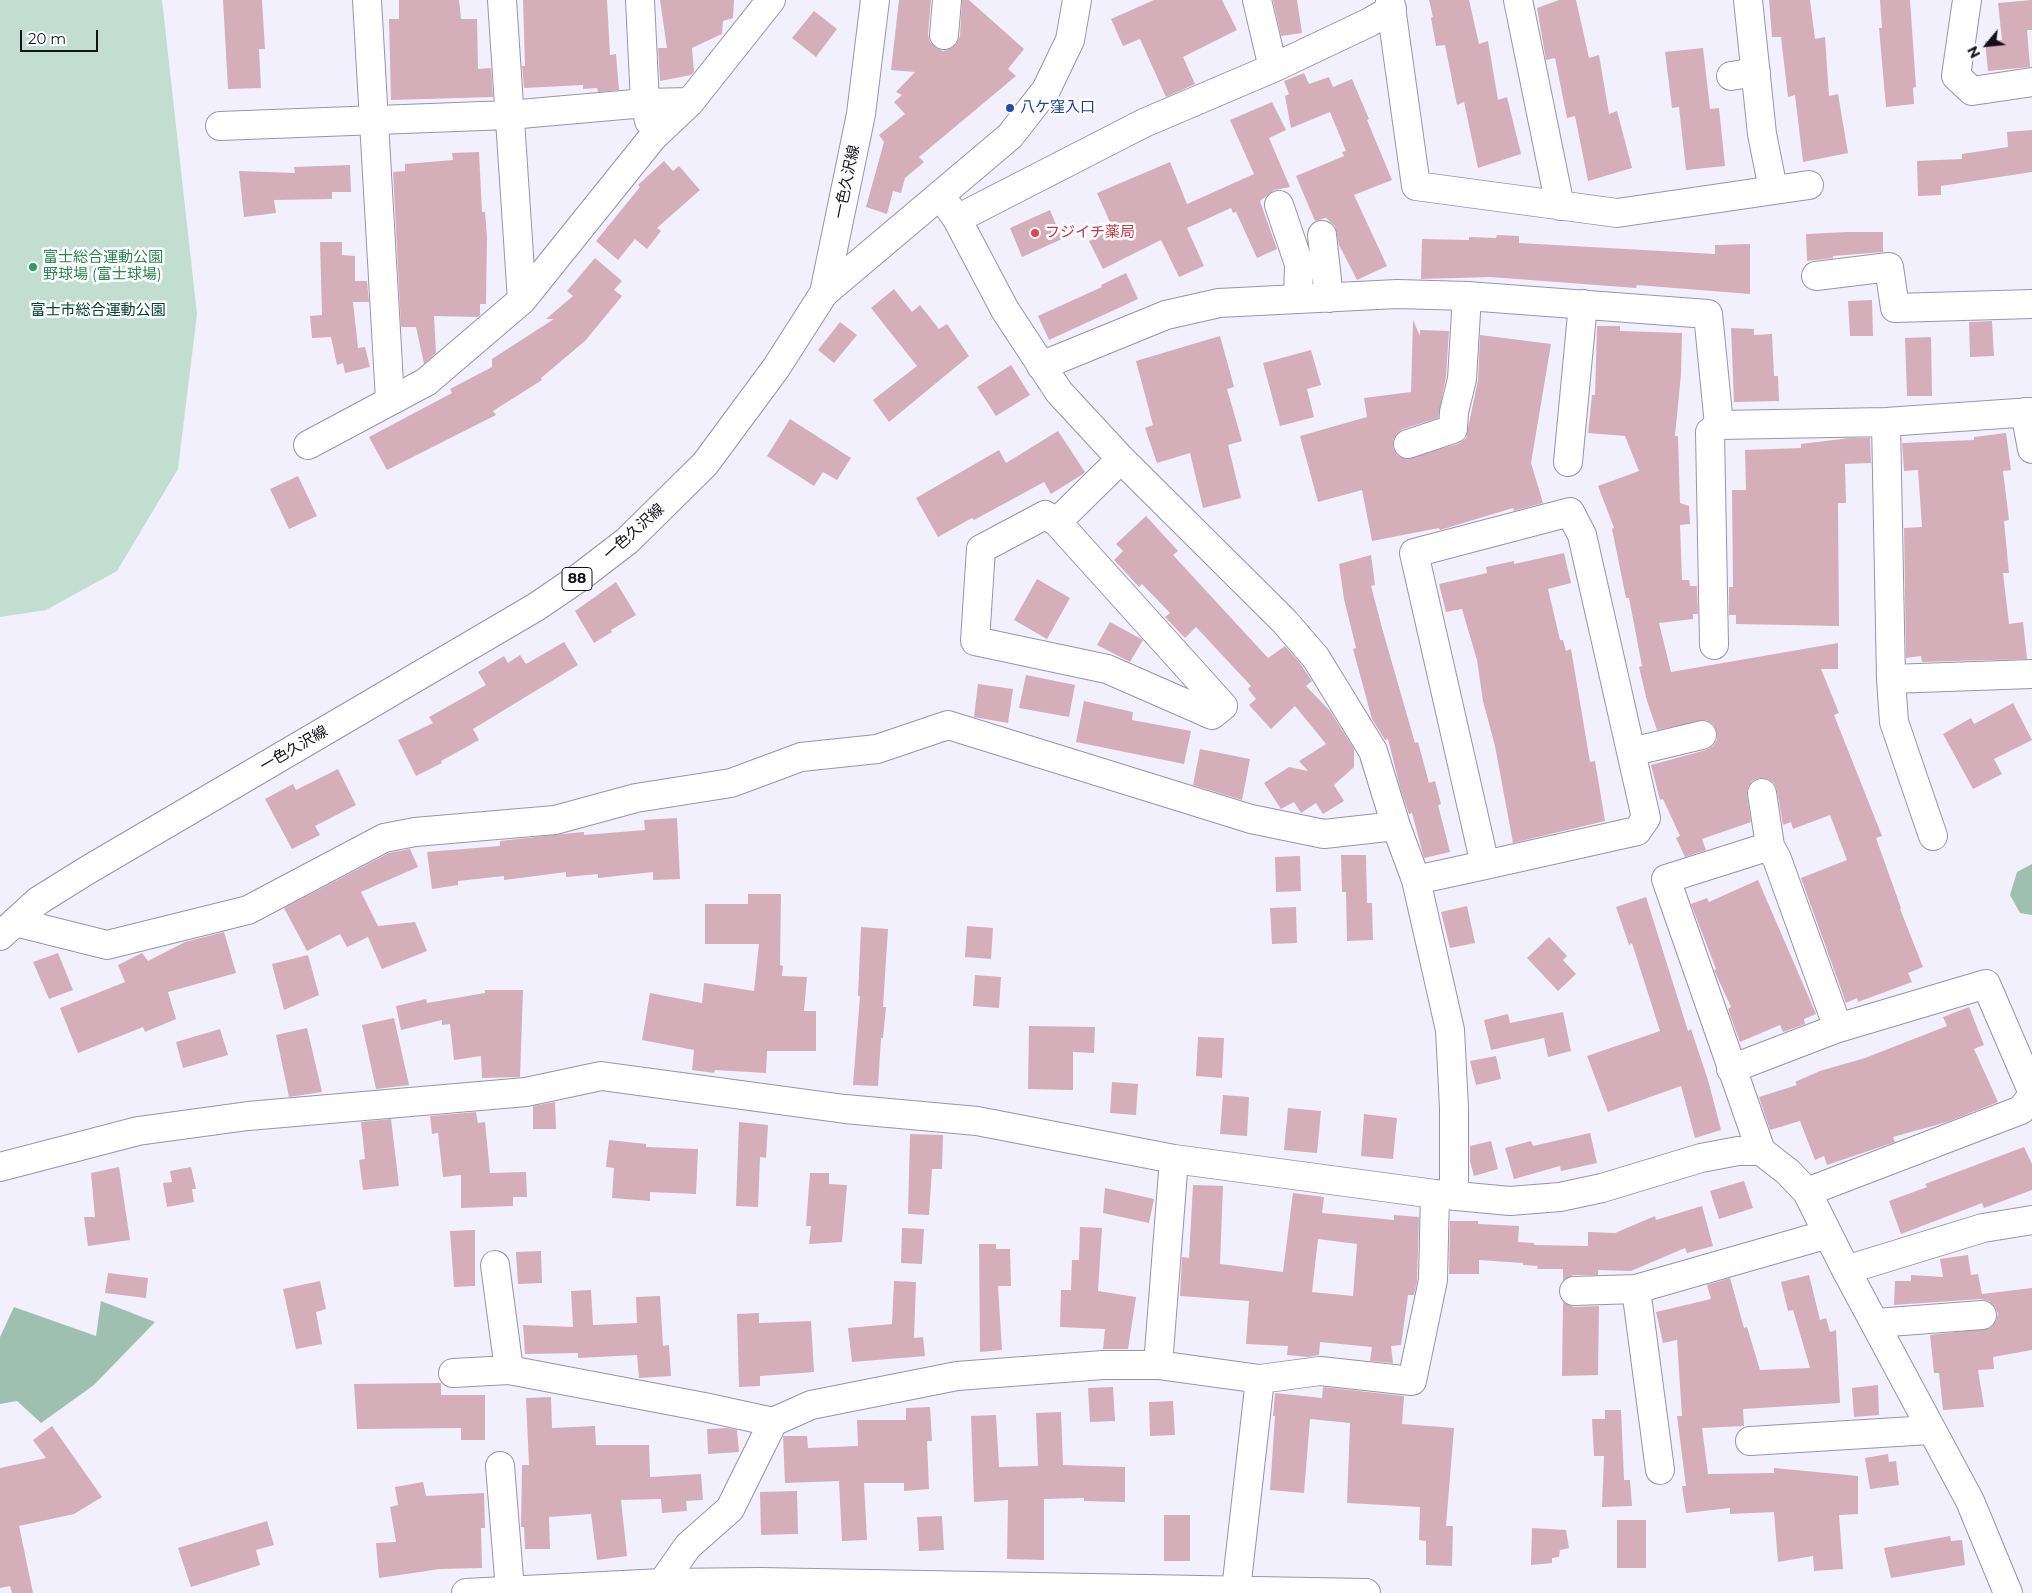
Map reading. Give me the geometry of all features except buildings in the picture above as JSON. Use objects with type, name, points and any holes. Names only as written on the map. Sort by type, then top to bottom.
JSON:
[{"type":"street","points":[[367,0],[390,400]]},
{"type":"street","points":[[502,0],[522,300]]},
{"type":"street","points":[[640,0],[645,103],[654,137]]},
{"type":"street","name":"一色久沢線","points":[[8,929],[38,901],[86,871],[536,606],[627,541],[705,464],[776,368],[824,293],[861,114],[875,0]]},
{"type":"street","points":[[944,35],[947,0]]},
{"type":"street","points":[[824,293],[942,196],[1010,136],[1046,90],[1070,40],[1077,0]]},
{"type":"street","points":[[1257,0],[1273,68]]},
{"type":"street","points":[[1748,0],[1744,74],[1754,135],[1773,189]]},
{"type":"street","points":[[1967,0],[1956,76],[1972,91],[2032,82]]},
{"type":"street","points":[[1511,2],[1520,62],[1533,125],[1560,206]]},
{"type":"street","points":[[308,445],[426,382],[522,300],[654,137],[690,102],[765,4]]},
{"type":"street","points":[[957,219],[1144,123],[1273,68],[1370,22],[1391,5]]},
{"type":"street","points":[[1391,5],[1416,186],[1617,212],[1809,185]]},
{"type":"street","points":[[220,126],[509,115],[645,103],[690,102]]},
{"type":"street","points":[[453,1372],[509,1370],[704,1407],[772,1422],[810,1404],[957,1376],[1103,1365],[1158,1365],[1260,1379],[1320,1371],[1412,1381],[1433,1280],[1454,1108],[1450,1030],[1416,880],[1396,826],[1373,751],[1316,658],[1285,622],[1121,459],[1060,392],[1005,310],[957,219],[942,196]]},
{"type":"street","points":[[1279,205],[1299,264],[1298,299]]},
{"type":"street","points":[[1322,235],[1329,298]]},
{"type":"street","points":[[1816,276],[1889,267],[1894,308],[2032,304]]},
{"type":"street","points":[[1041,366],[1166,314],[1219,303],[1397,294],[1467,296],[1708,314],[1719,425]]},
{"type":"street","points":[[1408,444],[1453,430],[1454,412],[1462,379],[1467,296]]},
{"type":"street","points":[[1568,462],[1583,304]]},
{"type":"street","points":[[1714,646],[1710,432],[1719,425],[1886,422],[2029,412],[2032,449]]},
{"type":"street","points":[[1886,422],[1891,679],[1894,722],[1933,836]]},
{"type":"street","points":[[1058,522],[1121,459]]},
{"type":"street","points":[[1416,880],[1486,865],[1638,831],[1646,818],[1582,535],[1570,512],[1414,553],[1486,865]]},
{"type":"street","points":[[1045,515],[1058,522],[1224,706],[1212,715],[1107,669],[975,641],[981,549],[1045,515]]},
{"type":"street","points":[[1891,679],[2032,674]]},
{"type":"street","points":[[8,929],[107,945],[248,910],[384,838],[415,832],[555,820],[636,798],[731,783],[801,757],[877,749],[948,725],[1251,819],[1324,834],[1396,826]]},
{"type":"street","points":[[1631,752],[1702,735]]},
{"type":"street","points":[[1762,793],[1770,846],[1777,859],[1838,1028]]},
{"type":"street","points":[[1770,846],[1666,879],[1761,1151],[1788,1172],[1807,1192],[1930,1430],[1970,1501],[2008,1593]]},
{"type":"street","points":[[1731,1069],[1838,1028],[1986,984],[2032,1092]]},
{"type":"street","points":[[0,1167],[138,1131],[248,1116],[526,1092],[601,1076],[845,1109],[977,1121],[1174,1159],[1444,1195],[1510,1201],[1560,1197],[1602,1188],[1701,1158],[1738,1151],[1761,1151]]},
{"type":"street","points":[[1807,1192],[2021,1110],[2032,1096]]},
{"type":"street","points":[[1158,1365],[1174,1159]]},
{"type":"street","points":[[1846,1270],[1983,1228],[2032,1220]]},
{"type":"street","points":[[1574,1291],[1636,1289],[1828,1234]]},
{"type":"street","points":[[495,1265],[509,1370]]},
{"type":"street","points":[[1636,1289],[1660,1470]]},
{"type":"street","points":[[1876,1323],[1982,1316]]},
{"type":"street","points":[[1236,1590],[1260,1379]]},
{"type":"street","points":[[668,1587],[688,1546],[730,1509],[772,1422]]},
{"type":"street","points":[[1750,1442],[1930,1430]]},
{"type":"street","points":[[500,1466],[510,1590]]},
{"type":"street","points":[[466,1593],[510,1590],[668,1587],[760,1582],[1366,1593]]},
{"type":"green space","name":"富士市総合運動公園","points":[[0,0],[162,0],[197,314],[178,469],[117,571],[46,610],[0,617]]},
{"type":"green space","points":[[2032,864],[2032,915],[2020,913],[2010,895],[2017,872]]},
{"type":"green space","points":[[101,1301],[155,1322],[94,1385],[41,1423],[17,1401],[0,1404],[0,1337],[14,1307],[96,1336]]},
{"type":"place","name":"八ケ窪入口","points":[[1010,108]]},
{"type":"place","name":"フジイチ薬局","points":[[1035,233]]},
{"type":"place","name":"富士総合運動公園 野球場 (富士球場)","points":[[33,267]]}]
